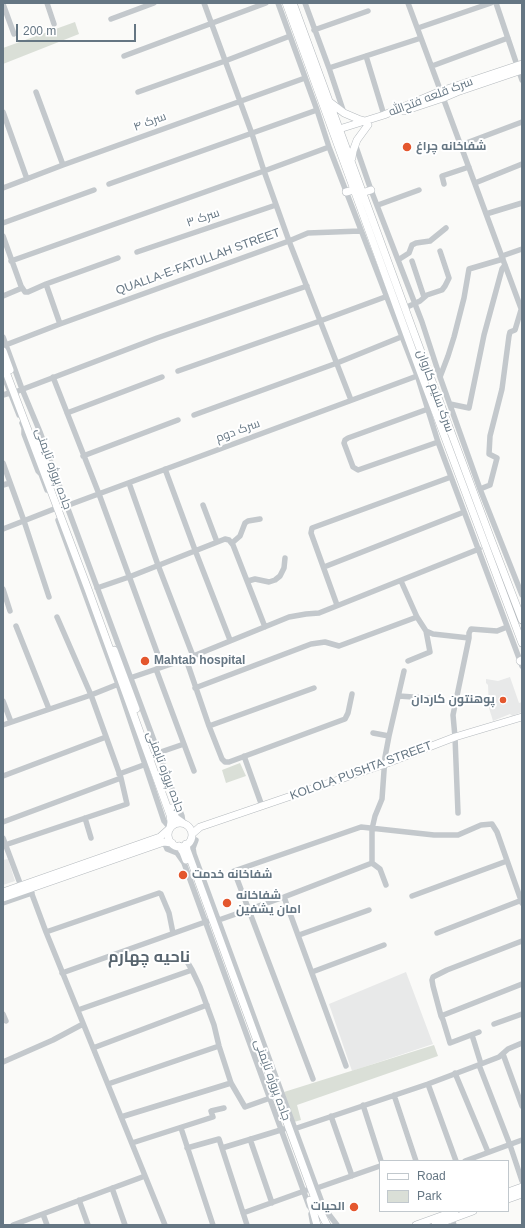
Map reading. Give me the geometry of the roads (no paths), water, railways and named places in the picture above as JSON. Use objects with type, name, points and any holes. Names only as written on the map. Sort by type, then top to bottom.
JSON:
[{"type":"main road","points":[[286,3],[333,134],[522,643]]},
{"type":"main road","name":"سرک سلیم کاروان","points":[[294,3],[405,308],[421,372],[492,542],[522,620]]},
{"type":"main road","name":"سرک قلعه فتح‌الله","points":[[367,123],[384,115],[442,94],[520,68]]},
{"type":"main road","name":"سرک قلعه فتح‌الله","points":[[333,134],[367,123],[442,94]]},
{"type":"main road","points":[[329,101],[344,113],[367,123],[355,144],[352,151],[351,160]]},
{"type":"main road","points":[[346,192],[354,190]]},
{"type":"main road","points":[[362,193],[371,190]]},
{"type":"main road","points":[[365,244],[373,242]]},
{"type":"main road","name":"جاده پروژه تایمنی","points":[[4,347],[16,391]]},
{"type":"main road","name":"جاده پروژه تایمنی","points":[[3,364],[16,391],[60,507],[151,759],[170,815],[171,822],[168,837],[184,841]]},
{"type":"main road","name":"KOLOLA PUSHTA STREET","points":[[200,827],[385,764],[455,737],[522,717]]},
{"type":"main road","name":"جاده پروژه تایمنی","points":[[151,759],[176,818],[191,831],[184,841],[183,852],[212,921],[283,1104],[287,1129]]},
{"type":"main road","points":[[3,892],[160,837],[175,824],[200,827]]},
{"type":"main road","points":[[3,898],[31,891],[164,842],[184,841],[200,827]]},
{"type":"main road","name":"جاده پروژه تایمنی","points":[[212,921],[271,1098],[287,1129],[318,1207],[327,1225]]},
{"type":"main road","name":"جاده پروژه تایمنی","points":[[311,1187],[313,1209],[317,1225]]},
{"type":"main road","points":[[509,1192],[522,1187]]},
{"type":"main road","points":[[509,1199],[522,1194]]},
{"type":"main road","points":[[416,1225],[452,1212]]},
{"type":"main road","points":[[440,1224],[453,1222],[471,1212]]},
{"type":"street","points":[[47,3],[54,24]]},
{"type":"street","points":[[111,19],[154,3]]},
{"type":"street","name":"QUALLA-E-FATULLAH STREET","points":[[4,347],[60,324],[289,241],[204,3]]},
{"type":"street","points":[[124,56],[266,3]]},
{"type":"street","points":[[278,3],[329,147],[385,297],[401,337],[421,372],[428,410],[438,442],[521,662]]},
{"type":"street","points":[[305,3],[344,113]]},
{"type":"street","points":[[408,3],[522,310],[515,330],[510,332],[502,389],[490,436],[489,454],[497,458],[490,485],[480,489]]},
{"type":"street","points":[[418,28],[491,3]]},
{"type":"street","points":[[496,3],[520,68],[522,80]]},
{"type":"street","points":[[3,4],[14,34]]},
{"type":"street","points":[[314,30],[368,11]]},
{"type":"street","points":[[138,92],[290,36]]},
{"type":"street","points":[[329,68],[421,38]]},
{"type":"street","points":[[432,66],[508,38]]},
{"type":"street","points":[[366,56],[384,115]]},
{"type":"street","name":"سرک ۴","points":[[3,188],[305,78]]},
{"type":"street","points":[[36,92],[63,165]]},
{"type":"street","points":[[110,184],[317,110]]},
{"type":"street","points":[[3,112],[27,179]]},
{"type":"street","points":[[461,145],[522,122]]},
{"type":"street","points":[[355,144],[371,190],[422,322],[480,489],[522,595]]},
{"type":"street","points":[[11,260],[329,147]]},
{"type":"street","points":[[475,183],[522,164]]},
{"type":"street","points":[[444,184],[442,176],[469,167]]},
{"type":"street","points":[[3,223],[94,190]]},
{"type":"street","points":[[378,205],[419,190]]},
{"type":"street","points":[[486,214],[522,203]]},
{"type":"street","name":"سرک ۳","points":[[137,252],[276,205]]},
{"type":"street","points":[[398,260],[408,253],[412,246],[416,243],[430,241],[446,228]]},
{"type":"street","points":[[351,400],[289,241],[308,233],[360,231]]},
{"type":"street","points":[[3,236],[22,288],[24,291],[28,292],[118,258]]},
{"type":"street","points":[[440,377],[454,337],[464,298],[469,268],[502,258],[522,249]]},
{"type":"street","points":[[405,308],[415,304],[424,297],[442,290],[448,281],[449,278],[440,252]]},
{"type":"street","points":[[412,262],[424,297]]},
{"type":"street","points":[[450,404],[469,408],[484,335],[502,269],[505,265]]},
{"type":"street","points":[[46,284],[60,324]]},
{"type":"street","points":[[3,395],[157,338],[307,286]]},
{"type":"street","points":[[3,296],[22,288]]},
{"type":"street","points":[[515,293],[522,291]]},
{"type":"street","points":[[178,371],[385,297]]},
{"type":"street","name":"جاده پروژه تایمنی","points":[[3,337],[4,347]]},
{"type":"street","points":[[194,415],[336,363],[401,337]]},
{"type":"street","name":"سرک دوم","points":[[3,529],[351,400],[421,372]]},
{"type":"street","name":"جاده پروژه تایمنی","points":[[3,374],[16,391],[40,432],[60,507],[97,588],[124,682],[151,759]]},
{"type":"street","points":[[53,377],[129,577],[194,771]]},
{"type":"street","points":[[67,413],[162,378]]},
{"type":"street","points":[[428,410],[348,438],[344,443],[353,468],[358,470],[438,442]]},
{"type":"street","points":[[83,456],[178,420]]},
{"type":"street","points":[[3,463],[49,597]]},
{"type":"street","points":[[165,469],[230,640]]},
{"type":"street","points":[[337,605],[311,533],[312,528],[451,477]]},
{"type":"street","points":[[3,485],[10,482]]},
{"type":"street","points":[[129,483],[158,565],[193,656]]},
{"type":"street","points":[[203,505],[217,542]]},
{"type":"street","points":[[324,567],[464,512]]},
{"type":"street","points":[[232,543],[240,536],[245,523],[260,519]]},
{"type":"street","points":[[97,588],[225,539],[232,543],[265,627]]},
{"type":"street","points":[[3,725],[91,695],[186,659],[289,617],[319,613],[479,549]]},
{"type":"street","points":[[248,581],[255,580],[269,582],[275,580],[280,576],[284,568],[285,558]]},
{"type":"street","points":[[401,581],[417,617],[426,631],[430,652],[408,661]]},
{"type":"street","points":[[3,589],[10,611]]},
{"type":"street","points":[[5,845],[127,804],[120,776],[91,695],[57,617]]},
{"type":"street","points":[[195,688],[311,644],[325,642],[339,646],[417,617]]},
{"type":"street","points":[[16,626],[49,709]]},
{"type":"street","points":[[458,813],[453,715],[469,633],[471,629],[497,631],[508,627]]},
{"type":"street","points":[[426,631],[433,634],[469,638]]},
{"type":"street","points":[[186,659],[209,726],[222,759],[225,762],[229,762],[345,719],[348,713],[352,694]]},
{"type":"street","points":[[372,863],[372,829],[375,816],[382,799],[389,736],[404,671]]},
{"type":"street","points":[[209,726],[314,688]]},
{"type":"street","points":[[399,696],[441,699]]},
{"type":"street","points":[[3,701],[11,722]]},
{"type":"street","points":[[373,734],[389,736]]},
{"type":"street","points":[[3,776],[106,737]]},
{"type":"street","points":[[3,822],[120,776],[151,759],[184,744]]},
{"type":"street","points":[[244,756],[246,769],[262,806]]},
{"type":"street","points":[[84,818],[91,838]]},
{"type":"street","points":[[313,1079],[234,871],[361,827],[434,835],[458,836],[481,824],[492,824],[497,832],[522,901],[437,933]]},
{"type":"street","points":[[3,838],[6,854],[21,886]]},
{"type":"street","points":[[184,841],[196,840],[193,848],[194,854],[212,921]]},
{"type":"street","points":[[164,842],[167,849],[177,853],[184,863],[212,921]]},
{"type":"street","points":[[412,896],[507,861]]},
{"type":"street","points":[[372,863],[380,869],[386,885]]},
{"type":"street","points":[[62,973],[173,933],[249,910],[372,863]]},
{"type":"street","points":[[3,903],[31,891],[62,973],[165,1225]]},
{"type":"street","points":[[46,932],[159,893],[161,894],[169,913],[173,933]]},
{"type":"street","points":[[284,897],[346,1066]]},
{"type":"street","points":[[299,935],[369,910]]},
{"type":"street","points":[[479,1032],[450,1043],[441,1016],[432,980],[434,977],[447,970],[522,941]]},
{"type":"street","points":[[312,972],[384,945]]},
{"type":"street","points":[[182,953],[192,970],[207,1005],[231,1083],[245,1107],[271,1098]]},
{"type":"street","points":[[78,1010],[192,970]]},
{"type":"street","points":[[441,1016],[522,984]]},
{"type":"street","points":[[93,1048],[207,1005]]},
{"type":"street","points":[[3,1014],[6,1021]]},
{"type":"street","points":[[494,1024],[522,1014]]},
{"type":"street","points":[[3,1062],[53,1040],[83,1024]]},
{"type":"street","points":[[472,1035],[480,1064],[522,1181]]},
{"type":"street","points":[[222,1148],[331,1116],[428,1084],[499,1057],[508,1049],[522,1043]]},
{"type":"street","points":[[108,1084],[219,1046]]},
{"type":"street","points":[[503,1054],[522,1106]]},
{"type":"street","points":[[455,1073],[488,1152]]},
{"type":"street","points":[[121,1117],[231,1083]]},
{"type":"street","points":[[428,1084],[456,1160]]},
{"type":"street","points":[[394,1094],[416,1160]]},
{"type":"street","points":[[363,1105],[381,1160]]},
{"type":"street","points":[[132,1143],[213,1117],[211,1111],[224,1108]]},
{"type":"street","points":[[331,1116],[352,1176]]},
{"type":"street","points":[[181,1128],[213,1225]]},
{"type":"street","points":[[187,1148],[219,1138],[247,1225]]},
{"type":"street","points":[[250,1139],[272,1203]]},
{"type":"street","points":[[468,1160],[522,1140]]},
{"type":"street","points":[[296,1152],[311,1187],[337,1225]]},
{"type":"street","points":[[243,1213],[311,1187],[352,1176],[379,1166]]},
{"type":"street","points":[[13,1225],[145,1176]]},
{"type":"street","points":[[311,1187],[309,1207],[313,1225]]},
{"type":"street","points":[[112,1188],[125,1225]]},
{"type":"street","points":[[79,1200],[88,1225]]},
{"type":"street","points":[[43,1214],[46,1225]]},
{"type":"place","name":"شفاخانه چراغ","points":[[407,147]]},
{"type":"place","name":"Mahtab hospital","points":[[145,661]]},
{"type":"place","name":"پوهنتون کاردان","points":[[503,700]]},
{"type":"place","name":"شفاخانه خدمت","points":[[183,875]]},
{"type":"place","name":"شفاخانه امان یشفین","points":[[227,903]]},
{"type":"place","name":"الحیات","points":[[354,1207]]},
{"type":"district","name":"ناحیه چهارم","points":[[149,958]]}]
